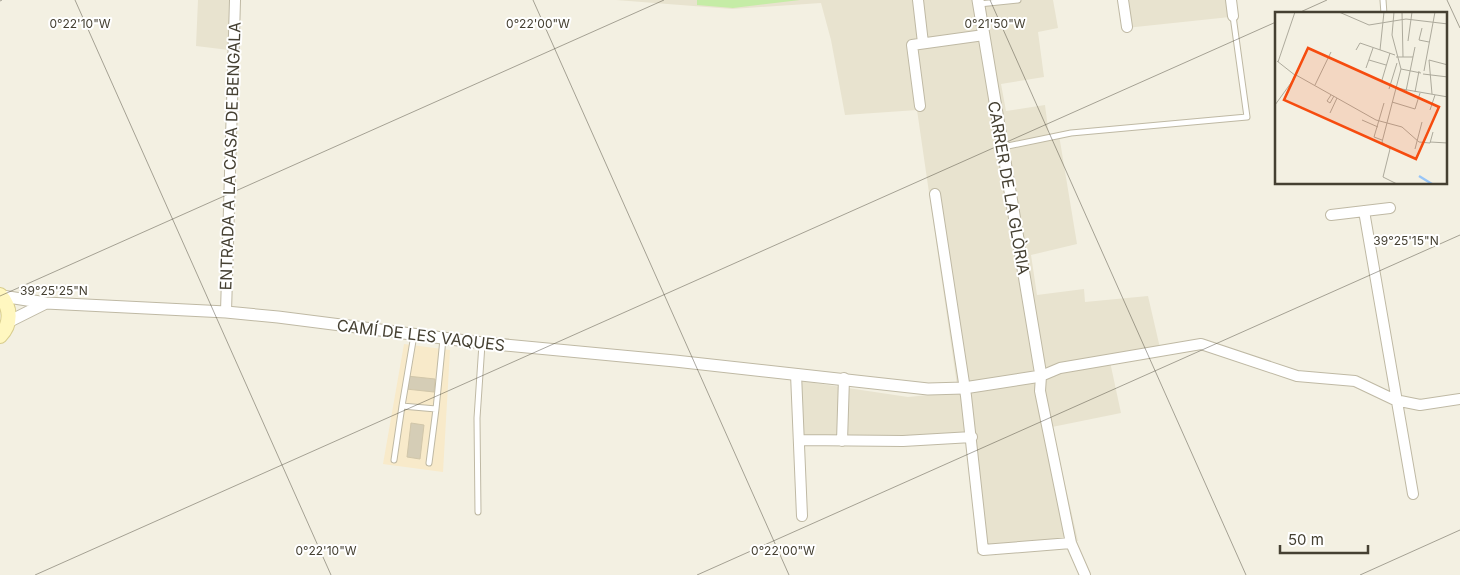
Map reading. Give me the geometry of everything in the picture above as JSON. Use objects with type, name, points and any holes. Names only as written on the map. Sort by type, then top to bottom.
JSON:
[{"type":"main road","points":[[0,336],[8,322],[9,312],[1,295]]},
{"type":"street","name":"ENTRADA A LA CASA DE BENGALA","points":[[226,312],[235,0]]},
{"type":"street","points":[[918,0],[917,44],[920,106]]},
{"type":"street","points":[[1123,0],[1127,27]]},
{"type":"street","points":[[1230,0],[1233,16]]},
{"type":"street","name":"CARRER DE LA GLÒRIA","points":[[978,2],[1041,376]]},
{"type":"street","points":[[917,44],[984,35]]},
{"type":"street","points":[[935,194],[972,437],[984,550],[1071,543]]},
{"type":"street","points":[[1331,215],[1390,208]]},
{"type":"street","points":[[1364,212],[1395,400],[1413,494]]},
{"type":"street","name":"CAMÍ DE LES VAQUES","points":[[1,295],[46,303],[226,312],[482,343],[844,378],[928,389],[964,388],[1041,376]]},
{"type":"street","name":"CAMÍ DE LES VAQUES","points":[[8,322],[46,303]]},
{"type":"street","points":[[1085,575],[1071,543],[1040,392],[1041,376],[1060,368],[1201,344],[1297,376],[1355,381],[1395,400],[1420,405],[1460,399]]},
{"type":"street","points":[[796,374],[802,516]]},
{"type":"street","points":[[842,441],[844,378]]},
{"type":"street","points":[[800,440],[904,442],[972,437]]},
{"type":"lane","points":[[978,2],[1018,0]]},
{"type":"lane","points":[[1003,148],[1071,133],[1247,117],[1233,16]]},
{"type":"lane","points":[[394,460],[414,335]]},
{"type":"lane","points":[[430,463],[443,338]]},
{"type":"lane","points":[[478,512],[477,418],[482,343]]},
{"type":"lane","points":[[402,406],[436,409]]},
{"type":"shaded area","points":[[198,0],[231,0],[229,50],[196,46]]},
{"type":"shaded area","points":[[616,0],[1053,0],[1058,28],[1038,32],[1044,77],[1001,84],[1006,111],[1045,105],[1049,136],[1059,135],[1077,244],[1031,255],[1037,295],[1084,289],[1085,302],[1148,296],[1160,348],[1109,357],[1121,413],[1052,427],[1078,541],[977,554],[968,437],[802,436],[801,381],[908,397],[958,392],[917,110],[845,115],[831,40],[821,3],[732,9]]},
{"type":"shaded area","points":[[1120,0],[1227,0],[1230,17],[1126,28]]},
{"type":"shaded area","points":[[404,344],[450,350],[443,472],[383,464]]},
{"type":"green space","points":[[697,0],[800,0],[733,8],[697,5]]},
{"type":"building","points":[[407,376],[435,379],[434,392],[406,389]]},
{"type":"building","points":[[411,423],[424,425],[420,459],[407,457]]}]
